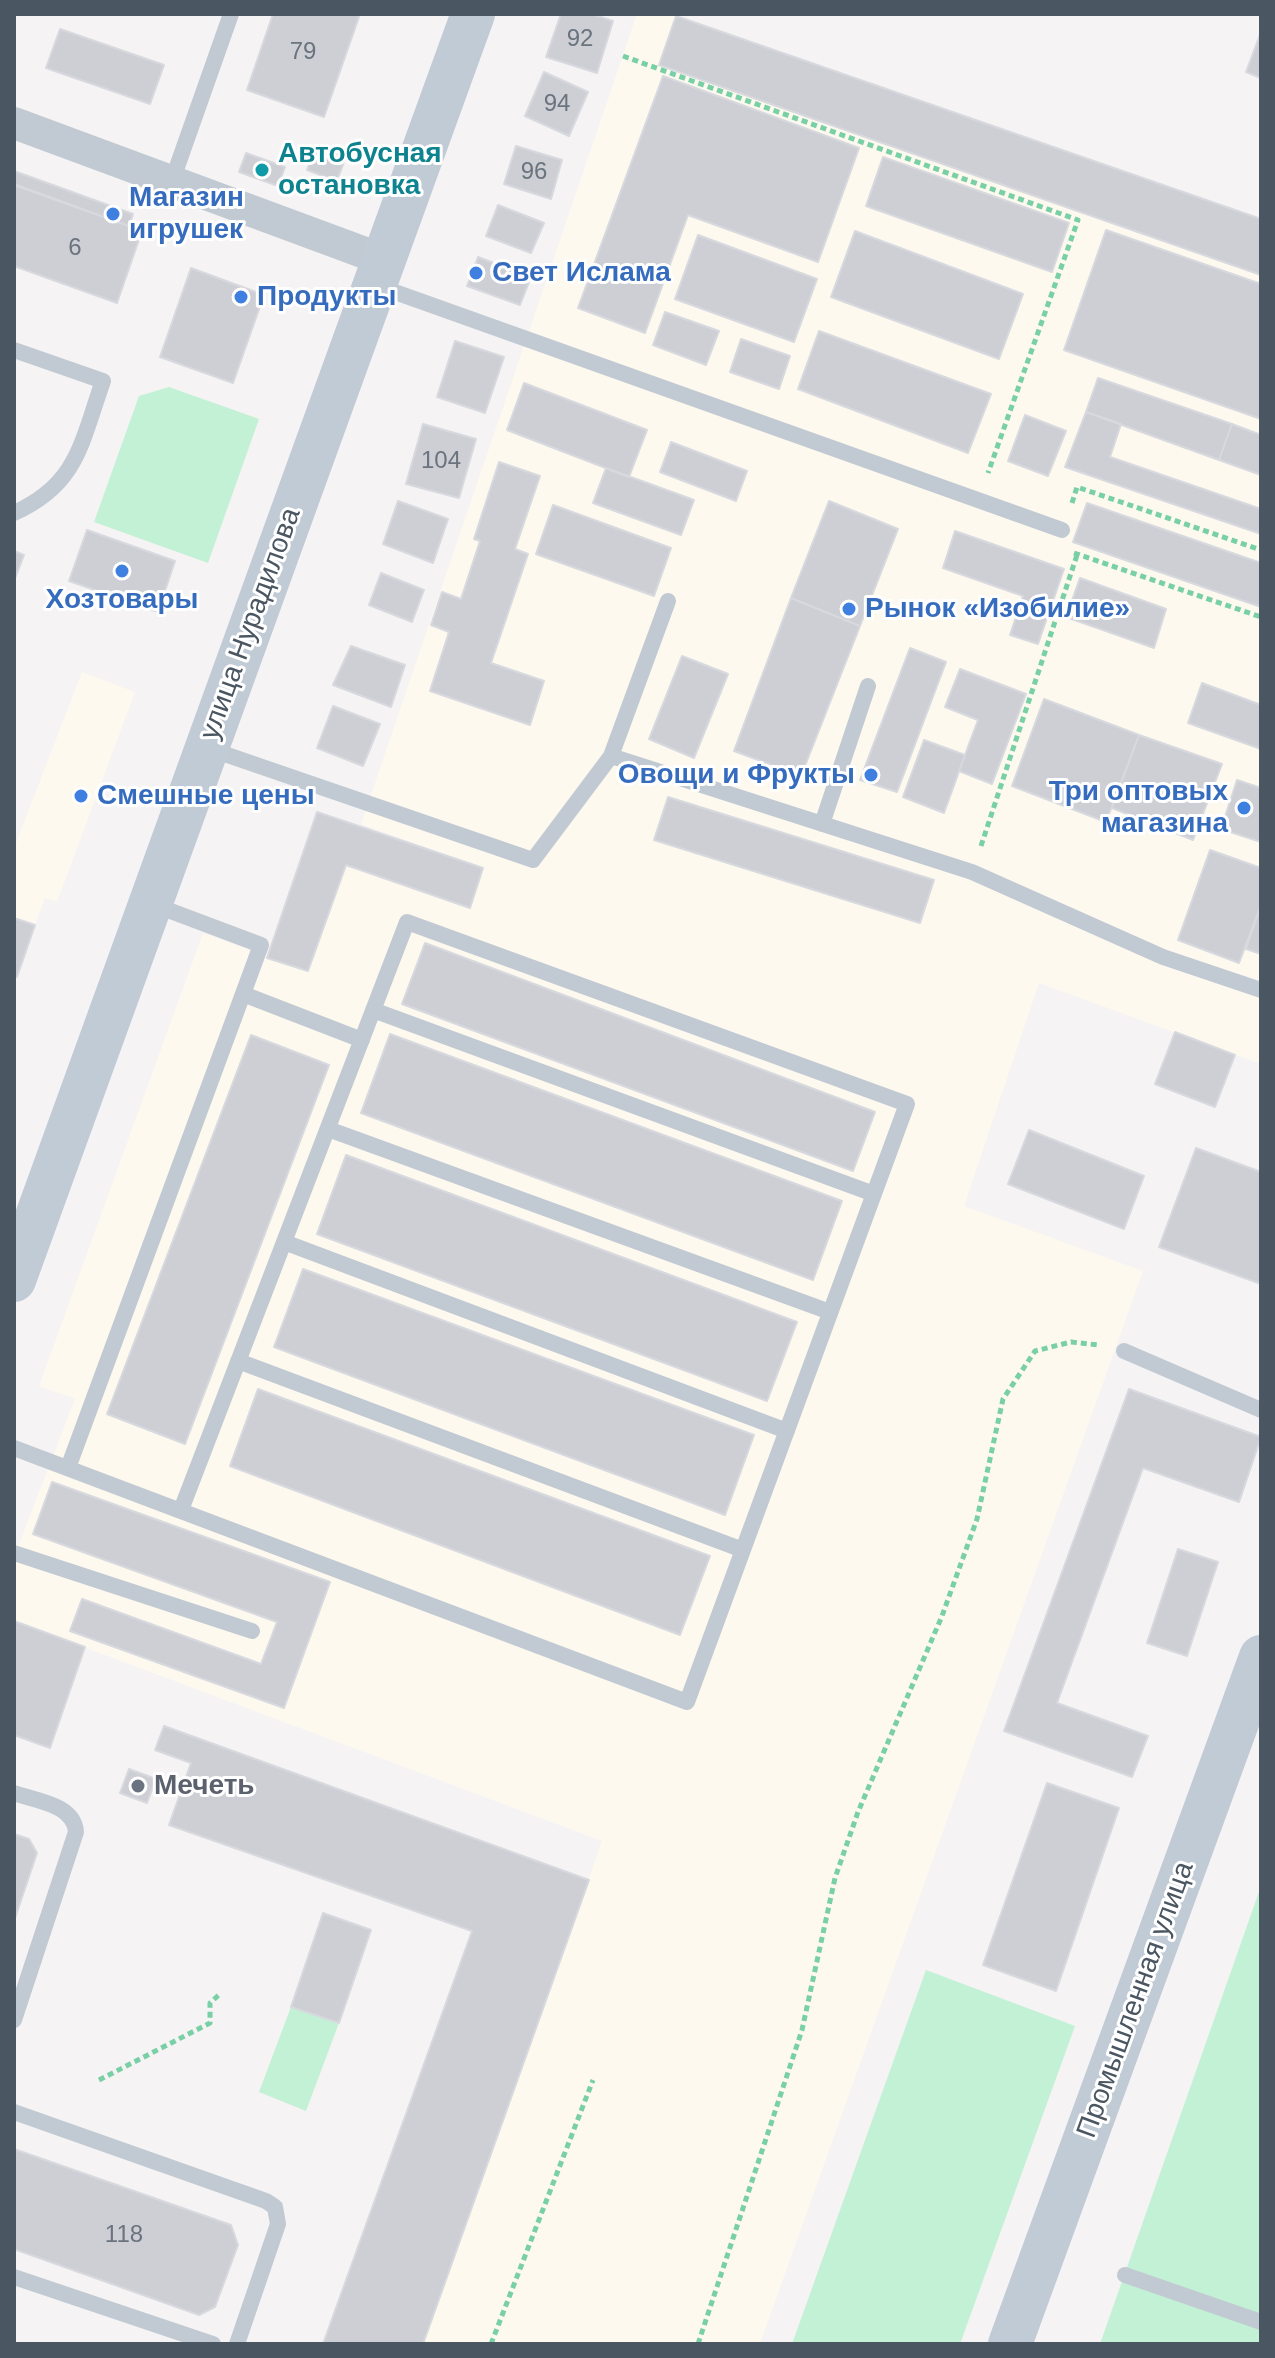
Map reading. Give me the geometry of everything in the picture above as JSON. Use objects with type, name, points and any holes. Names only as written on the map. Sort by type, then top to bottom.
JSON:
[{"type":"street","name":"улица Нурадилова","points":[[14,1280],[473,14]]},
{"type":"street","points":[[14,123],[172,181],[379,272]]},
{"type":"street","name":"Промышленная улица","points":[[1010,2344],[1261,1657]]},
{"type":"lane","points":[[172,181],[231,14]]},
{"type":"lane","points":[[379,272],[1062,530]]},
{"type":"lane","points":[[14,350],[103,381],[73,463],[60,485],[41,500],[14,513]]},
{"type":"lane","points":[[206,748],[533,860],[611,756],[668,601]]},
{"type":"lane","points":[[822,824],[868,686]]},
{"type":"lane","points":[[611,756],[972,872],[1163,957],[1261,990]]},
{"type":"lane","points":[[68,1468],[261,945],[150,904]]},
{"type":"lane","points":[[14,1448],[687,1702],[907,1104],[407,922],[181,1510]]},
{"type":"lane","points":[[243,994],[362,1040]]},
{"type":"lane","points":[[373,1010],[874,1194]]},
{"type":"lane","points":[[328,1129],[830,1312]]},
{"type":"lane","points":[[284,1242],[787,1431]]},
{"type":"lane","points":[[1124,1351],[1261,1410]]},
{"type":"lane","points":[[238,1361],[743,1550]]},
{"type":"lane","points":[[14,1553],[252,1631]]},
{"type":"lane","points":[[14,1793],[65,1811],[74,1821],[76,1832],[14,2020]]},
{"type":"lane","points":[[14,2112],[266,2201],[275,2207],[278,2224],[237,2344]]},
{"type":"lane","points":[[1125,2275],[1261,2322]]},
{"type":"lane","points":[[14,2277],[213,2344]]},
{"type":"path","points":[[623,56],[1078,220],[978,500]]},
{"type":"path","points":[[1261,550],[1077,487],[1056,547],[1261,617]]},
{"type":"path","points":[[972,872],[1077,554]]},
{"type":"path","points":[[698,2344],[802,2030],[835,1878],[864,1797],[942,1616],[977,1519],[1003,1399],[1035,1351],[1071,1342],[1124,1351]]},
{"type":"path","points":[[99,2080],[210,2023],[210,2003],[221,1993]]},
{"type":"path","points":[[491,2344],[593,2080]]},
{"type":"shaded area","points":[[637,14],[670,14],[1261,219],[1261,1064],[1039,983],[964,1206],[1143,1271],[760,2344],[422,2344],[602,1841],[14,1621],[14,1557],[75,1399],[39,1386],[203,933],[308,971],[346,865],[470,907],[483,868],[361,824]]},
{"type":"shaded area","points":[[82,672],[135,692],[57,902],[45,898],[35,925],[14,918],[14,848]]},
{"type":"green space","points":[[169,387],[259,419],[208,563],[94,522],[139,396]]},
{"type":"green space","points":[[1261,1886],[1261,2344],[1100,2344]]},
{"type":"green space","points":[[926,1970],[1075,2026],[960,2344],[792,2344]]},
{"type":"green space","points":[[291,2007],[339,2023],[306,2111],[259,2092]]},
{"type":"building","points":[[273,14],[360,14],[324,117],[247,90]]},
{"type":"building","points":[[561,14],[591,14],[613,21],[597,73],[546,57]]},
{"type":"building","points":[[676,16],[1261,219],[1261,275],[659,65]]},
{"type":"building","points":[[60,29],[164,65],[150,104],[46,68]]},
{"type":"building","points":[[1261,32],[1261,78],[1246,72]]},
{"type":"building","points":[[544,72],[588,92],[569,136],[525,116]]},
{"type":"building","points":[[663,76],[859,148],[818,262],[688,215],[645,333],[578,308]]},
{"type":"building","points":[[316,145],[346,156],[337,181],[307,170]]},
{"type":"building","points":[[516,146],[562,160],[551,199],[504,184]]},
{"type":"building","name":"Автобусная остановка","points":[[246,153],[285,167],[278,186],[239,172]]},
{"type":"building","points":[[883,157],[1069,223],[1052,272],[866,206]]},
{"type":"building","points":[[14,171],[133,214],[129,226],[14,185]]},
{"type":"building","points":[[14,184],[142,231],[117,303],[14,266]]},
{"type":"building","points":[[498,205],[544,223],[531,253],[486,236]]},
{"type":"building","points":[[1106,230],[1261,284],[1261,419],[1064,350]]},
{"type":"building","points":[[855,231],[1023,294],[999,359],[831,297]]},
{"type":"building","points":[[698,235],[817,279],[794,342],[675,299]]},
{"type":"building","points":[[478,257],[531,277],[520,305],[467,286]]},
{"type":"building","points":[[191,268],[264,295],[233,383],[160,357]]},
{"type":"building","points":[[665,312],[719,331],[706,365],[653,345]]},
{"type":"building","points":[[819,331],[991,394],[968,453],[798,389]]},
{"type":"building","points":[[741,339],[790,356],[779,389],[730,372]]},
{"type":"building","points":[[455,341],[504,357],[485,413],[437,397]]},
{"type":"building","points":[[1098,378],[1232,424],[1219,460],[1086,412]]},
{"type":"building","points":[[524,383],[647,430],[629,477],[507,430]]},
{"type":"building","points":[[1086,412],[1121,424],[1110,457],[1261,509],[1261,534],[1065,467]]},
{"type":"building","points":[[1025,415],[1066,431],[1048,476],[1008,461]]},
{"type":"building","points":[[423,424],[476,439],[459,498],[406,484]]},
{"type":"building","points":[[1232,424],[1261,435],[1261,475],[1219,460]]},
{"type":"building","points":[[671,442],[747,471],[736,501],[660,472]]},
{"type":"building","points":[[499,462],[540,476],[515,549],[528,554],[491,663],[544,681],[530,725],[430,691],[449,632],[431,625],[442,592],[461,599],[480,541],[474,539]]},
{"type":"building","points":[[606,468],[694,500],[681,535],[593,503]]},
{"type":"building","points":[[398,501],[448,519],[433,563],[383,544]]},
{"type":"building","points":[[829,501],[898,529],[860,626],[791,598]]},
{"type":"building","points":[[1087,503],[1261,563],[1261,607],[1073,542]]},
{"type":"building","points":[[553,505],[671,548],[654,596],[536,554]]},
{"type":"building","name":"Хозтовары","points":[[87,530],[175,561],[158,612],[69,581]]},
{"type":"building","points":[[955,531],[1064,569],[1038,644],[1010,635],[1023,596],[943,568]]},
{"type":"building","points":[[14,551],[24,555],[14,581]]},
{"type":"building","points":[[381,573],[424,590],[412,622],[369,605]]},
{"type":"building","points":[[1080,578],[1166,609],[1154,648],[1066,617]]},
{"type":"building","points":[[791,598],[860,626],[801,776],[734,751]]},
{"type":"building","points":[[351,646],[405,665],[391,707],[333,685]]},
{"type":"building","points":[[910,648],[946,662],[897,792],[860,780]]},
{"type":"building","points":[[682,656],[728,674],[694,758],[649,739]]},
{"type":"building","points":[[960,669],[1026,694],[992,784],[959,771],[978,720],[945,707]]},
{"type":"building","points":[[1202,683],[1261,705],[1261,749],[1188,723]]},
{"type":"building","points":[[1044,699],[1139,735],[1106,822],[1012,786]]},
{"type":"building","points":[[333,706],[380,724],[363,766],[317,748]]},
{"type":"building","points":[[1139,735],[1222,764],[1193,840],[1112,808]]},
{"type":"building","points":[[924,740],[965,755],[944,813],[903,797]]},
{"type":"building","name":"Три оптовых магазина","points":[[1237,780],[1261,788],[1261,842],[1221,829]]},
{"type":"building","points":[[668,797],[934,880],[920,923],[654,840]]},
{"type":"building","points":[[317,812],[483,868],[470,908],[346,865],[308,971],[267,958]]},
{"type":"building","points":[[1210,850],[1261,868],[1261,905],[1239,963],[1178,940]]},
{"type":"building","points":[[1261,905],[1261,954],[1246,949]]},
{"type":"building","points":[[14,918],[35,925],[17,977],[14,976]]},
{"type":"building","points":[[425,943],[875,1112],[853,1171],[402,1004]]},
{"type":"building","points":[[1175,1032],[1235,1055],[1215,1107],[1155,1084]]},
{"type":"building","points":[[390,1034],[842,1201],[813,1280],[361,1113]]},
{"type":"building","points":[[251,1035],[329,1065],[185,1444],[107,1414]]},
{"type":"building","points":[[1029,1130],[1144,1176],[1124,1229],[1008,1184]]},
{"type":"building","points":[[1196,1148],[1261,1172],[1261,1284],[1159,1247]]},
{"type":"building","points":[[346,1155],[797,1322],[767,1401],[317,1234]]},
{"type":"building","points":[[303,1269],[754,1435],[725,1515],[274,1347]]},
{"type":"building","points":[[258,1389],[710,1556],[680,1635],[230,1466]]},
{"type":"building","points":[[1129,1389],[1261,1437],[1239,1502],[1143,1468],[1057,1703],[1148,1736],[1132,1777],[1004,1731]]},
{"type":"building","points":[[52,1482],[330,1582],[284,1708],[70,1631],[82,1599],[261,1664],[277,1622],[33,1534]]},
{"type":"building","points":[[1178,1549],[1218,1562],[1187,1656],[1147,1643]]},
{"type":"building","points":[[14,1621],[85,1647],[50,1748],[14,1735]]},
{"type":"building","points":[[164,1726],[589,1880],[423,2344],[323,2344],[472,1931],[169,1825],[191,1763],[155,1750]]},
{"type":"building","name":"Мечеть","points":[[129,1769],[156,1779],[147,1803],[120,1793]]},
{"type":"building","points":[[1047,1783],[1119,1808],[1056,1991],[983,1965]]},
{"type":"building","points":[[14,1834],[29,1839],[37,1853],[14,1921]]},
{"type":"building","points":[[323,1913],[371,1930],[339,2023],[291,2007]]},
{"type":"building","points":[[14,2149],[231,2225],[238,2245],[215,2307],[199,2315],[14,2249]]},
{"type":"place","name":"Автобусная остановка","points":[[262,170]]},
{"type":"place","name":"Магазин игрушек","points":[[113,214]]},
{"type":"place","name":"Свет Ислама","points":[[476,273]]},
{"type":"place","name":"Продукты","points":[[241,297]]},
{"type":"place","name":"Хозтовары","points":[[122,571]]},
{"type":"place","name":"Рынок «Изобилие»","points":[[849,609]]},
{"type":"place","name":"Овощи и Фрукты","points":[[871,775]]},
{"type":"place","name":"Смешные цены","points":[[81,796]]},
{"type":"place","name":"Три оптовых магазина","points":[[1244,808]]},
{"type":"place","name":"Мечеть","points":[[138,1786]]}]
